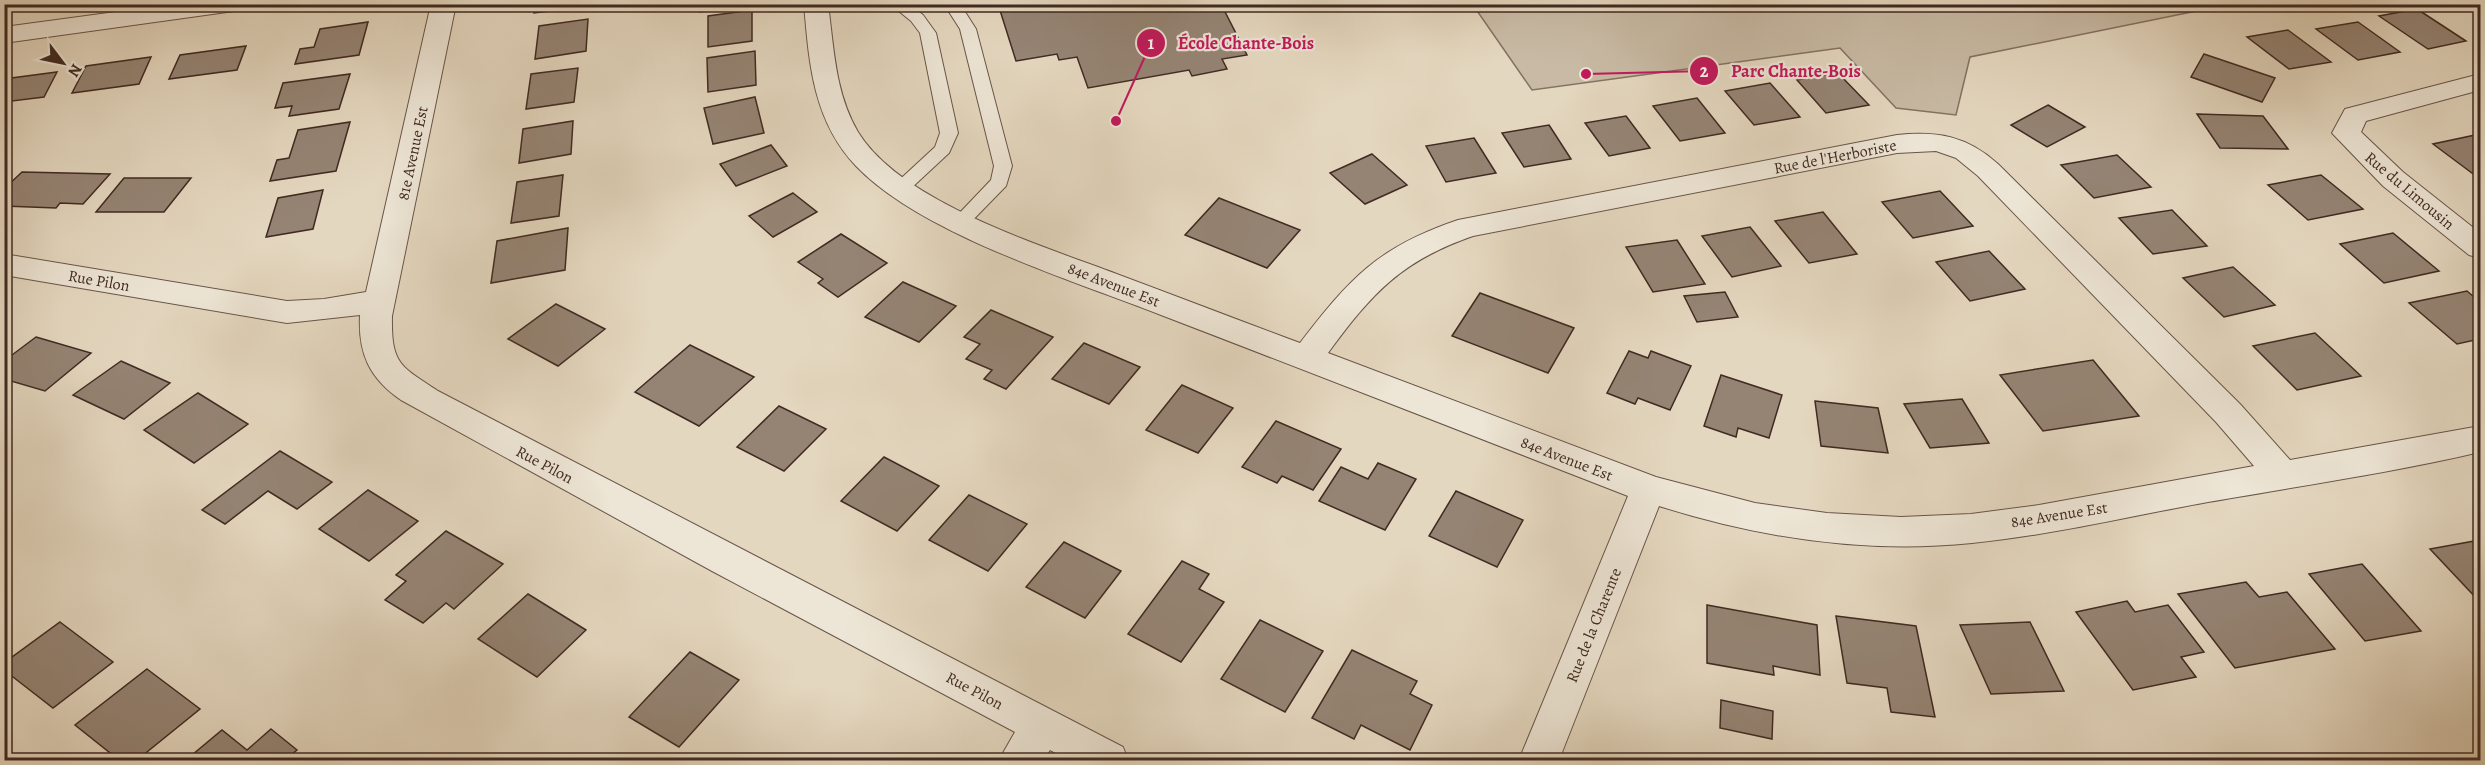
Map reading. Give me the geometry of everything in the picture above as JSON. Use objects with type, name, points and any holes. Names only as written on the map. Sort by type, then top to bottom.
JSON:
[{"type":"street","points":[[4,35],[234,4]]},
{"type":"street","name":"81e Avenue Est","points":[[378,301],[444,4]]},
{"type":"street","name":"84e Avenue Est","points":[[816,4],[828,91],[837,118],[864,157],[901,188],[960,222],[1648,489],[1730,513],[1835,530],[1940,531],[2027,519],[2481,439]]},
{"type":"street","name":"Rue du Limousin","points":[[2481,82],[2355,115],[2346,133],[2393,179],[2481,248]]},
{"type":"street","name":"Rue de l'Herboriste","points":[[1306,358],[1346,304],[1375,274],[1413,248],[1446,234],[1897,144],[1941,141],[1964,148],[1989,170],[2228,413],[2282,475]]},
{"type":"street","name":"Rue Pilon","points":[[4,264],[287,312],[324,310],[378,301],[375,330],[381,364],[388,374],[426,400],[1107,760]]},
{"type":"street","name":"Rue de la Charente","points":[[1539,760],[1648,489]]},
{"type":"street","points":[[1019,760],[1043,727]]},
{"type":"lane","points":[[898,4],[917,18],[928,33],[949,133],[943,149],[901,188]]},
{"type":"lane","points":[[952,4],[968,28],[1003,166],[1000,182],[960,222]]},
{"type":"shaded area","points":[[1473,5],[2226,5],[1970,57],[1956,115],[1896,108],[1840,48],[1532,90]]},
{"type":"building","points":[[536,4],[576,4],[576,8],[534,13]]},
{"type":"building","points":[[700,4],[747,4],[747,5],[700,12]]},
{"type":"building","points":[[998,4],[1221,4],[1247,55],[1222,59],[1227,69],[1192,76],[1189,70],[1088,88],[1077,57],[1059,60],[1057,54],[1016,61]]},
{"type":"building","points":[[2417,9],[2466,41],[2428,49],[2379,16]]},
{"type":"building","points":[[752,10],[752,41],[708,47],[708,16]]},
{"type":"building","points":[[588,19],[586,51],[535,59],[539,26]]},
{"type":"building","points":[[368,22],[359,55],[295,64],[300,49],[314,47],[320,29]]},
{"type":"building","points":[[2358,22],[2400,52],[2358,60],[2316,29]]},
{"type":"building","points":[[2288,30],[2331,62],[2289,69],[2247,37]]},
{"type":"building","points":[[246,46],[237,70],[169,79],[180,55]]},
{"type":"building","points":[[755,51],[756,85],[708,92],[707,58]]},
{"type":"building","points":[[2204,54],[2275,78],[2262,102],[2191,77]]},
{"type":"building","points":[[151,57],[139,84],[72,93],[86,66]]},
{"type":"building","points":[[578,68],[574,102],[526,109],[531,74]]},
{"type":"building","points":[[57,72],[44,97],[4,102],[4,79]]},
{"type":"building","points":[[1838,73],[1869,105],[1826,113],[1797,80]]},
{"type":"building","points":[[350,74],[339,109],[289,116],[292,106],[275,108],[283,83]]},
{"type":"building","points":[[1770,83],[1800,117],[1754,125],[1725,91]]},
{"type":"building","points":[[755,97],[764,133],[713,144],[704,108]]},
{"type":"building","points":[[1697,98],[1725,133],[1680,141],[1653,106]]},
{"type":"building","points":[[2048,105],[2085,127],[2047,147],[2011,125]]},
{"type":"building","points":[[2197,114],[2263,116],[2288,149],[2220,148]]},
{"type":"building","points":[[1626,116],[1650,148],[1609,156],[1585,123]]},
{"type":"building","points":[[573,121],[571,154],[519,163],[523,129]]},
{"type":"building","points":[[350,122],[336,171],[270,181],[277,160],[289,158],[298,130]]},
{"type":"building","points":[[1549,125],[1571,159],[1524,167],[1502,133]]},
{"type":"building","points":[[2480,134],[2480,179],[2433,144]]},
{"type":"building","points":[[1474,138],[1496,173],[1446,182],[1426,146]]},
{"type":"building","points":[[771,145],[787,166],[736,186],[720,164]]},
{"type":"building","points":[[1372,154],[1407,185],[1365,204],[1330,173]]},
{"type":"building","points":[[2117,155],[2151,187],[2094,198],[2061,165]]},
{"type":"building","points":[[22,172],[110,174],[83,204],[60,203],[56,208],[4,206],[4,189]]},
{"type":"building","points":[[563,175],[559,216],[511,223],[517,182]]},
{"type":"building","points":[[2321,175],[2363,209],[2308,220],[2268,185]]},
{"type":"building","points":[[124,178],[191,178],[164,212],[96,212]]},
{"type":"building","points":[[323,190],[313,229],[266,237],[278,198]]},
{"type":"building","points":[[1940,191],[1973,226],[1913,238],[1882,202]]},
{"type":"building","points":[[793,193],[817,212],[773,237],[749,216]]},
{"type":"building","points":[[1219,198],[1300,230],[1267,268],[1185,235]]},
{"type":"building","points":[[2172,210],[2207,246],[2153,254],[2119,218]]},
{"type":"building","points":[[1823,212],[1857,254],[1809,263],[1775,221]]},
{"type":"building","points":[[1750,227],[1781,266],[1732,277],[1702,236]]},
{"type":"building","points":[[568,228],[565,270],[491,283],[497,241]]},
{"type":"building","points":[[2393,233],[2439,271],[2384,283],[2340,244]]},
{"type":"building","points":[[841,234],[887,263],[838,297],[818,283],[823,279],[798,262]]},
{"type":"building","points":[[1677,240],[1705,284],[1653,292],[1626,247]]},
{"type":"building","points":[[1989,251],[2025,289],[1970,301],[1936,262]]},
{"type":"building","points":[[2233,267],[2275,305],[2224,317],[2183,278]]},
{"type":"building","points":[[903,282],[956,306],[919,342],[865,317]]},
{"type":"building","points":[[2467,291],[2480,302],[2480,339],[2457,344],[2409,303]]},
{"type":"building","points":[[1725,292],[1738,317],[1697,322],[1684,296]]},
{"type":"building","points":[[1480,293],[1574,328],[1548,373],[1452,336]]},
{"type":"building","points":[[556,304],[605,329],[558,366],[508,339]]},
{"type":"building","points":[[991,310],[1053,337],[1006,389],[984,379],[992,370],[966,359],[980,344],[964,337]]},
{"type":"building","points":[[2315,333],[2361,376],[2297,390],[2253,346]]},
{"type":"building","points":[[36,337],[91,353],[45,391],[4,379],[4,361]]},
{"type":"building","points":[[1084,343],[1140,367],[1109,404],[1052,379]]},
{"type":"building","points":[[690,345],[754,377],[699,426],[635,392]]},
{"type":"building","points":[[1629,351],[1648,358],[1651,351],[1691,366],[1670,410],[1638,398],[1635,404],[1607,393]]},
{"type":"building","points":[[2093,360],[2139,416],[2043,431],[2000,375]]},
{"type":"building","points":[[121,361],[170,383],[124,419],[73,395]]},
{"type":"building","points":[[1721,375],[1782,395],[1769,438],[1738,428],[1736,437],[1704,426]]},
{"type":"building","points":[[1182,385],[1233,408],[1198,453],[1146,430]]},
{"type":"building","points":[[198,393],[248,424],[194,463],[144,430]]},
{"type":"building","points":[[1962,399],[1989,443],[1930,448],[1904,404]]},
{"type":"building","points":[[1815,401],[1878,408],[1888,453],[1821,446]]},
{"type":"building","points":[[779,406],[826,429],[784,471],[737,447]]},
{"type":"building","points":[[1276,421],[1341,449],[1313,490],[1282,476],[1277,483],[1242,467]]},
{"type":"building","points":[[280,451],[332,482],[297,509],[268,491],[225,524],[202,510]]},
{"type":"building","points":[[884,457],[939,486],[897,531],[841,501]]},
{"type":"building","points":[[1378,463],[1416,479],[1385,530],[1319,501],[1341,467],[1368,479]]},
{"type":"building","points":[[368,490],[418,521],[369,561],[319,529]]},
{"type":"building","points":[[1456,491],[1523,520],[1497,567],[1429,536]]},
{"type":"building","points":[[969,495],[1027,524],[988,571],[929,540]]},
{"type":"building","points":[[446,531],[503,564],[454,609],[446,603],[423,623],[385,600],[406,581],[396,575]]},
{"type":"building","points":[[2480,540],[2480,602],[2430,549]]},
{"type":"building","points":[[1064,542],[1121,571],[1085,618],[1026,587]]},
{"type":"building","points":[[1182,561],[1209,574],[1199,589],[1224,602],[1181,662],[1128,634]]},
{"type":"building","points":[[2362,564],[2421,631],[2365,641],[2309,574]]},
{"type":"building","points":[[2246,582],[2259,597],[2287,592],[2335,649],[2235,668],[2178,594]]},
{"type":"building","points":[[528,594],[586,630],[537,677],[478,639]]},
{"type":"building","points":[[2127,601],[2135,612],[2168,605],[2204,652],[2181,657],[2196,677],[2133,690],[2076,612]]},
{"type":"building","points":[[1707,605],[1817,625],[1820,675],[1773,666],[1774,675],[1707,663]]},
{"type":"building","points":[[1836,616],[1916,626],[1935,717],[1891,712],[1887,688],[1847,683]]},
{"type":"building","points":[[1260,620],[1323,651],[1285,712],[1221,679]]},
{"type":"building","points":[[60,622],[113,662],[53,708],[4,670],[4,663]]},
{"type":"building","points":[[2030,622],[2064,691],[1991,694],[1960,625]]},
{"type":"building","points":[[1352,650],[1417,681],[1410,694],[1432,705],[1410,750],[1361,725],[1354,739],[1312,718]]},
{"type":"building","points":[[690,652],[739,680],[679,747],[629,717]]},
{"type":"building","points":[[147,669],[200,709],[137,760],[119,760],[75,725]]},
{"type":"building","points":[[1721,700],[1773,711],[1772,739],[1720,728]]},
{"type":"building","points":[[271,729],[297,750],[285,760],[186,760],[222,730],[247,750]]},
{"type":"building","points":[[830,755],[865,760],[828,760]]},
{"type":"place","name":"Parc Chante-Bois","points":[[1586,74]]},
{"type":"place","name":"École Chante-Bois","points":[[1116,121]]}]
